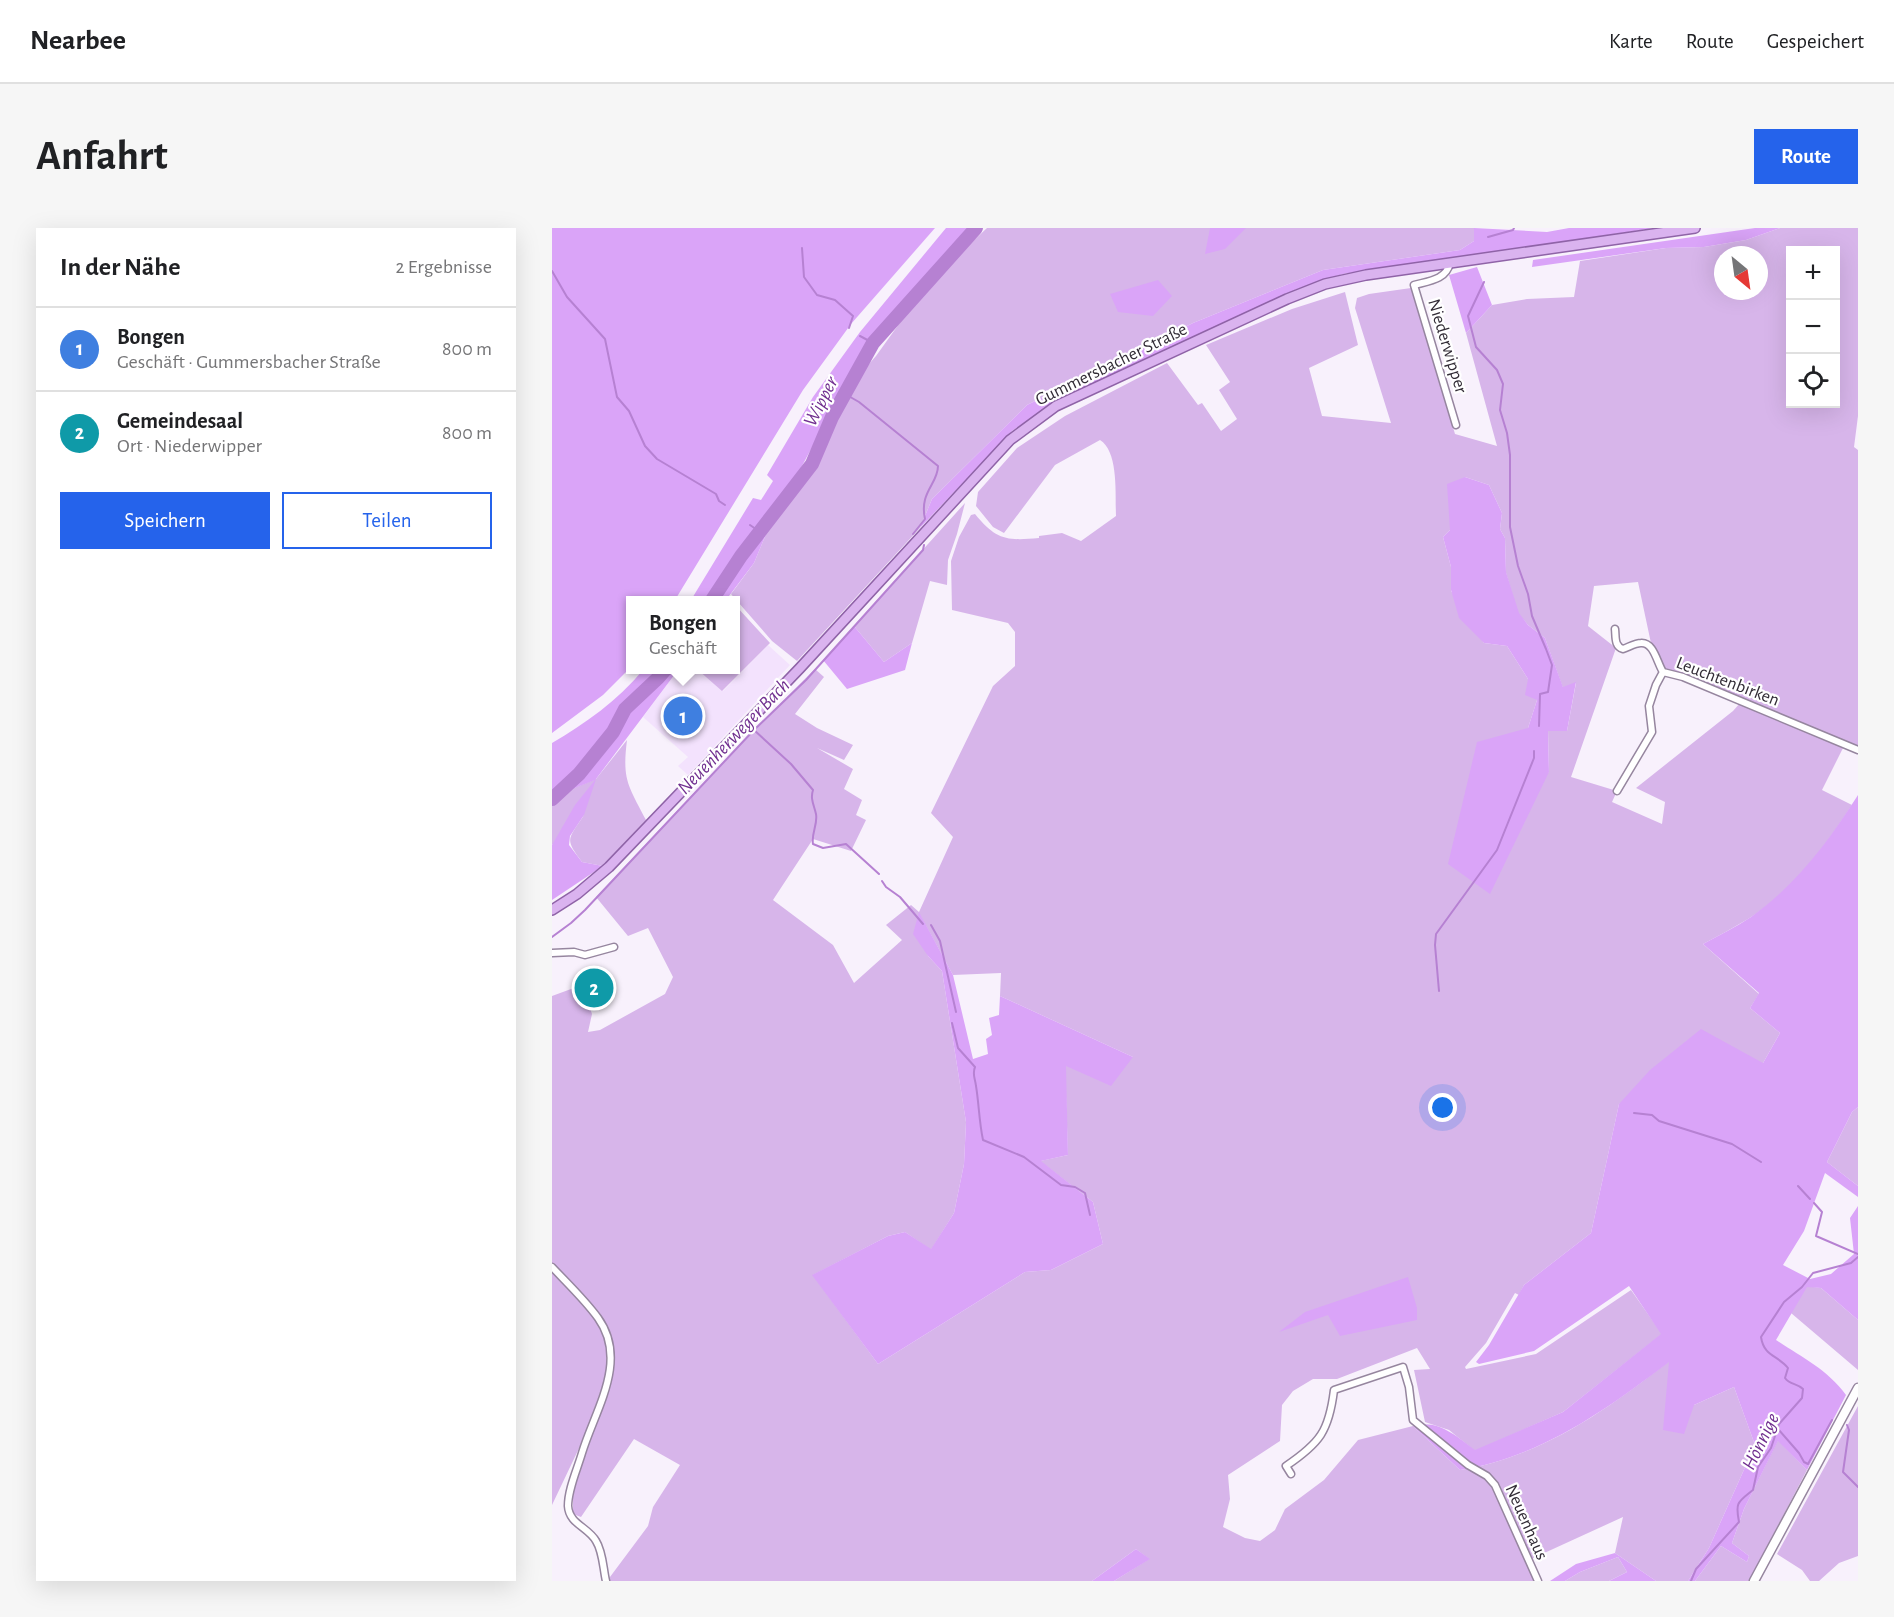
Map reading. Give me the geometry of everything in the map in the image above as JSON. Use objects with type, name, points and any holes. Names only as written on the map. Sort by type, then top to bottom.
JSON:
[{"type":"main road","name":"Gummersbacher Straße","points":[[552,910],[577,894],[609,867],[800,668],[972,479],[1010,440],[1056,406],[1304,291],[1346,279],[1695,228]]},
{"type":"main road","points":[[1754,1581],[1858,1388]]},
{"type":"street","name":"Niederwipper","points":[[1450,263],[1448,271],[1442,277],[1413,285],[1456,425]]},
{"type":"street","name":"Leuchtenbirken","points":[[1615,628],[1616,642],[1619,647],[1623,649],[1640,643],[1647,644],[1652,648],[1663,672],[1683,677],[1858,750]]},
{"type":"street","points":[[1617,791],[1652,732],[1649,706],[1663,672]]},
{"type":"street","points":[[552,953],[574,952],[585,955],[614,947]]},
{"type":"street","points":[[552,1267],[599,1319],[611,1345],[610,1377],[585,1442],[568,1505],[571,1519],[590,1533],[596,1541],[606,1581]]},
{"type":"street","name":"Neuenhaus","points":[[1291,1474],[1286,1466],[1310,1450],[1327,1427],[1334,1390],[1403,1367],[1409,1386],[1413,1420],[1468,1466],[1487,1476],[1495,1485],[1538,1581]]},
{"type":"shaded area","points":[[552,228],[935,228],[851,324],[803,390],[677,596],[626,596],[626,672],[603,695],[552,733]]},
{"type":"shaded area","points":[[946,228],[971,228],[917,291],[875,350],[850,377],[769,527],[754,563],[729,596],[693,596],[753,498],[761,500],[773,481],[767,475],[813,397],[860,332]]},
{"type":"shaded area","points":[[987,228],[1475,229],[1474,241],[1460,250],[1323,270],[1193,323],[1027,405],[932,499],[920,528],[797,661],[772,641],[740,604],[740,596],[731,594],[754,563],[769,527],[803,486],[854,381],[876,356],[927,285]]},
{"type":"shaded area","points":[[1210,228],[1246,228],[1225,249],[1205,254]]},
{"type":"shaded area","points":[[1474,228],[1547,232],[1569,228],[1655,228],[1343,274],[1297,289],[1056,401],[1012,431],[920,528],[932,499],[1027,405],[1193,323],[1323,270],[1460,250],[1474,241]]},
{"type":"shaded area","points":[[1755,228],[1780,228],[1746,240],[1704,247],[1666,248],[1532,267],[1533,260]]},
{"type":"shaded area","points":[[1780,228],[1858,228],[1858,416],[1854,447],[1858,450],[1858,747],[1665,669],[1652,648],[1638,582],[1594,586],[1588,626],[1616,648],[1571,777],[1617,791],[1612,802],[1662,824],[1665,802],[1636,788],[1733,711],[1741,702],[1845,744],[1822,790],[1852,805],[1830,837],[1806,868],[1779,896],[1748,919],[1703,944],[1759,994],[1750,1008],[1780,1033],[1763,1063],[1619,1104],[1591,1233],[1524,1285],[1519,1295],[1515,1293],[1486,1343],[1465,1367],[1466,1369],[1536,1354],[1631,1290],[1662,1334],[1563,1412],[1475,1451],[1449,1430],[1425,1422],[1414,1370],[1430,1369],[1417,1348],[1337,1379],[1313,1379],[1293,1391],[1282,1405],[1280,1441],[1228,1475],[1230,1499],[1223,1527],[1245,1538],[1260,1541],[1275,1530],[1285,1509],[1324,1480],[1358,1440],[1413,1426],[1460,1470],[1490,1464],[1518,1454],[1545,1443],[1597,1414],[1669,1361],[1694,1405],[1734,1387],[1755,1445],[1709,1548],[1688,1581],[1656,1581],[1615,1553],[1623,1517],[1529,1560],[1538,1581],[1114,1581],[1149,1559],[1136,1549],[1092,1581],[607,1581],[648,1526],[653,1507],[680,1465],[634,1439],[581,1517],[573,1514],[573,1490],[612,1378],[613,1345],[602,1319],[552,1264],[552,996],[582,985],[592,1014],[588,1032],[600,1030],[665,994],[673,977],[648,928],[628,936],[596,897],[752,731],[815,669],[824,677],[795,714],[817,728],[853,745],[844,760],[817,748],[853,769],[844,789],[862,800],[856,815],[866,820],[851,851],[813,839],[773,900],[833,945],[854,983],[902,940],[886,925],[911,905],[919,912],[953,837],[931,813],[993,686],[1015,666],[1015,632],[1008,623],[952,610],[951,561],[959,537],[971,515],[975,514],[996,534],[1010,539],[1039,538],[1039,536],[1062,533],[1081,541],[1116,516],[1113,464],[1106,446],[1100,440],[1055,465],[1004,533],[993,527],[976,506],[978,492],[1017,448],[1065,416],[1167,363],[1198,405],[1202,403],[1221,431],[1237,419],[1219,390],[1230,382],[1206,345],[1292,309],[1345,292],[1358,345],[1309,368],[1322,416],[1391,423],[1355,308],[1357,298],[1411,288],[1455,434],[1497,446],[1466,333],[1492,305],[1527,299],[1574,297],[1580,261],[1666,248],[1704,247],[1746,240]],"holes":[[[1465,477],[1489,485],[1502,513],[1500,529],[1505,538],[1506,573],[1518,613],[1528,625],[1545,638],[1563,688],[1576,683],[1567,731],[1548,730],[1549,773],[1528,728],[1537,700],[1528,679],[1507,646],[1484,643],[1451,591],[1451,567],[1443,537],[1450,530]],[[919,913],[953,975],[1001,973],[1000,996],[1133,1057],[1065,1066],[1068,1155],[1040,1161],[1093,1202],[1103,1244],[1051,1270],[1025,1272],[878,1364],[813,1275],[888,1236],[905,1232],[931,1250],[954,1213],[964,1164],[966,1122],[942,971],[928,956]]]},
{"type":"shaded area","points":[[1477,267],[1492,305],[1466,333],[1449,275]]},
{"type":"shaded area","points":[[1158,280],[1172,296],[1153,316],[1118,312],[1110,294]]},
{"type":"shaded area","points":[[1465,477],[1489,485],[1502,513],[1500,529],[1505,538],[1506,572],[1519,613],[1528,625],[1545,638],[1563,687],[1576,682],[1567,731],[1548,731],[1549,772],[1490,894],[1448,864],[1477,742],[1528,728],[1537,700],[1525,695],[1528,679],[1507,646],[1484,643],[1459,618],[1451,590],[1451,567],[1443,537],[1450,530],[1447,484]]},
{"type":"shaded area","points":[[965,503],[948,560],[947,585],[930,581],[912,643],[884,662],[854,626]]},
{"type":"shaded area","points":[[740,610],[770,643],[740,673]]},
{"type":"shaded area","points":[[854,626],[884,662],[912,643],[905,670],[847,689],[823,660]]},
{"type":"shaded area","points":[[768,645],[790,665],[688,775],[678,766],[688,757],[643,717],[675,674],[703,674],[723,691]]},
{"type":"shaded area","points":[[639,674],[675,674],[596,779],[584,815],[570,836],[569,845],[582,862],[603,866],[552,900],[552,845],[575,805],[595,780],[552,797],[552,743],[577,728],[623,692]]},
{"type":"shaded area","points":[[703,674],[739,674],[722,691]]},
{"type":"shaded area","points":[[627,740],[626,774],[646,820],[603,866],[582,862],[572,848],[570,839],[584,815],[552,845],[552,797],[596,779]]},
{"type":"shaded area","points":[[1858,795],[1858,1107],[1852,1112],[1827,1162],[1858,1186],[1858,1197],[1825,1173],[1804,1231],[1783,1265],[1810,1279],[1831,1274],[1854,1254],[1850,1218],[1858,1206],[1858,1320],[1821,1288],[1807,1287],[1776,1340],[1831,1378],[1846,1395],[1807,1470],[1778,1441],[1744,1509],[1732,1543],[1749,1556],[1747,1562],[1721,1546],[1695,1581],[1688,1581],[1709,1548],[1755,1445],[1734,1387],[1694,1405],[1684,1434],[1663,1430],[1669,1362],[1597,1414],[1545,1443],[1490,1464],[1460,1470],[1413,1426],[1422,1424],[1439,1427],[1454,1434],[1475,1450],[1563,1412],[1661,1334],[1629,1286],[1534,1351],[1479,1364],[1476,1362],[1489,1345],[1524,1285],[1591,1233],[1619,1104],[1650,1070],[1701,1029],[1763,1063],[1780,1033],[1750,1008],[1759,993],[1703,944],[1751,917],[1783,891],[1823,846]]},
{"type":"shaded area","points":[[919,912],[953,975],[973,1059],[988,1054],[986,1039],[992,1035],[989,1018],[999,1015],[1000,996],[1133,1057],[1111,1086],[1066,1066],[1068,1155],[1041,1161],[1093,1202],[1103,1244],[1051,1270],[1025,1272],[878,1364],[812,1275],[888,1236],[905,1232],[931,1249],[954,1213],[964,1164],[966,1122],[942,971],[913,934]]},
{"type":"shaded area","points":[[1858,1107],[1858,1186],[1827,1162],[1852,1112]]},
{"type":"shaded area","points":[[552,1271],[597,1321],[607,1345],[606,1377],[582,1442],[552,1505]]},
{"type":"shaded area","points":[[1408,1277],[1417,1308],[1417,1320],[1340,1336],[1328,1315],[1279,1332],[1305,1312]]},
{"type":"shaded area","points":[[1806,1286],[1821,1288],[1858,1320],[1858,1370],[1791,1313]]},
{"type":"shaded area","points":[[1858,1406],[1858,1556],[1839,1563],[1819,1581],[1810,1581],[1802,1570],[1777,1554]]},
{"type":"shaded area","points":[[1778,1440],[1807,1470],[1749,1581],[1695,1581],[1721,1546],[1747,1562],[1749,1556],[1732,1543],[1744,1509]]},
{"type":"shaded area","points":[[1136,1549],[1150,1559],[1114,1581],[1092,1581]]},
{"type":"shaded area","points":[[1615,1553],[1656,1581],[1609,1581],[1627,1572],[1618,1557],[1580,1572],[1565,1581],[1550,1581],[1576,1564]]},
{"type":"shaded area","points":[[1618,1557],[1627,1572],[1609,1581],[1565,1581],[1580,1572]]},
{"type":"waterway","name":"Wipper","points":[[715,596],[741,556],[812,464],[832,417],[873,343],[976,228]]},
{"type":"waterway","points":[[1488,237],[1514,228]]},
{"type":"waterway","points":[[802,248],[804,277],[817,295],[835,300],[853,316],[849,328]]},
{"type":"waterway","points":[[552,271],[567,297],[605,339],[617,397],[629,411],[645,446],[657,459],[716,494],[719,501],[725,505]]},
{"type":"waterway","points":[[1484,282],[1468,316],[1476,347],[1497,370],[1503,384],[1500,410],[1507,433],[1510,455],[1510,527],[1532,616],[1552,665],[1548,692],[1540,694],[1539,726]]},
{"type":"waterway","points":[[860,336],[873,343]]},
{"type":"waterway","name":"Neuenherweger Bach","points":[[845,394],[859,402],[938,466],[924,502],[925,519],[913,534]]},
{"type":"waterway","points":[[750,525],[760,532]]},
{"type":"waterway","name":"Neuenherweger Bach","points":[[552,937],[585,910],[753,731],[806,680],[923,550],[924,545]]},
{"type":"waterway","name":"Wipper","points":[[552,799],[579,774],[613,732],[625,709],[662,674]]},
{"type":"waterway","points":[[754,730],[791,764],[813,790],[812,799],[816,814],[813,844],[823,848],[846,844],[879,874]]},
{"type":"waterway","points":[[1439,991],[1436,934],[1497,850],[1534,758],[1534,751]]},
{"type":"waterway","points":[[882,881],[886,887],[900,897],[923,924]]},
{"type":"waterway","points":[[931,925],[940,941],[956,1012]]},
{"type":"waterway","points":[[952,1023],[958,1048],[975,1067],[983,1140],[1024,1157],[1061,1185],[1075,1187],[1085,1193],[1090,1215]]},
{"type":"waterway","points":[[1634,1113],[1652,1115],[1659,1121],[1732,1144],[1761,1162]]},
{"type":"waterway","points":[[1798,1186],[1810,1199]]},
{"type":"waterway","points":[[1814,1203],[1822,1212],[1816,1236],[1858,1254]]},
{"type":"waterway","name":"Hönnige","points":[[1691,1581],[1696,1569],[1739,1522],[1737,1510],[1739,1503],[1753,1490],[1758,1467],[1771,1448],[1779,1424],[1802,1398],[1803,1389],[1785,1378],[1788,1368],[1768,1352],[1761,1337],[1784,1302],[1802,1287],[1813,1273],[1851,1263],[1858,1257]]},
{"type":"waterway","points":[[1778,1429],[1808,1464],[1832,1420]]},
{"type":"waterway","points":[[1847,1425],[1849,1430],[1843,1472],[1858,1487]]},
{"type":"place","name":"Bongen","points":[[683,716]]},
{"type":"place","name":"Gemeindesaal","points":[[594,988]]}]
